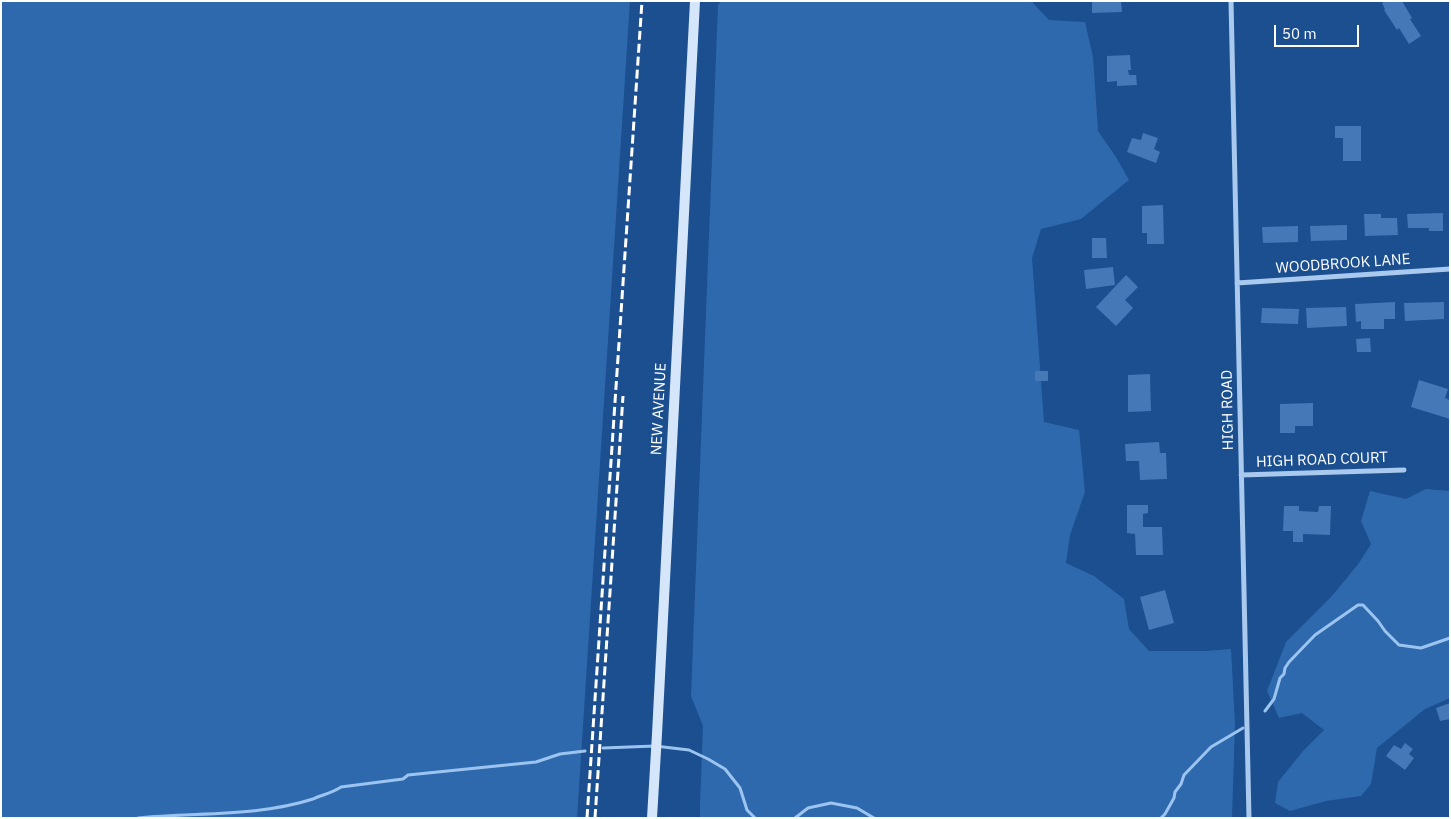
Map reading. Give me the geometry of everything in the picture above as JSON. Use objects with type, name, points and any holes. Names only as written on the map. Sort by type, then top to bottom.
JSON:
[{"type":"main road","name":"NEW AVENUE","points":[[652,818],[695,1]]},
{"type":"street","name":"HIGH ROAD","points":[[1231,1],[1249,818]]},
{"type":"street","name":"WOODBROOK LANE","points":[[1237,283],[1450,270]]},
{"type":"street","name":"HIGH ROAD COURT","points":[[1241,475],[1404,470]]},
{"type":"shaded area","points":[[1,1],[630,1],[577,818],[1,818]]},
{"type":"shaded area","points":[[721,1],[1034,1],[1033,3],[1049,20],[1085,22],[1093,57],[1098,131],[1129,180],[1081,219],[1041,229],[1032,258],[1044,422],[1079,430],[1085,492],[1070,535],[1066,563],[1094,576],[1124,599],[1129,629],[1149,651],[1231,649],[1235,724],[1232,818],[700,818],[703,726],[691,696],[718,5]]},
{"type":"shaded area","points":[[1426,489],[1450,491],[1450,698],[1425,709],[1377,748],[1371,784],[1361,796],[1326,801],[1290,811],[1275,803],[1278,782],[1303,751],[1324,730],[1302,713],[1279,718],[1267,691],[1286,642],[1332,596],[1359,563],[1371,544],[1361,521],[1370,491],[1406,499]]},
{"type":"building","points":[[1092,1],[1121,1],[1122,12],[1092,13]]},
{"type":"building","points":[[1385,1],[1402,1],[1412,18],[1410,19],[1421,36],[1409,44],[1384,10],[1382,3]]},
{"type":"building","points":[[1130,55],[1131,70],[1128,70],[1129,75],[1136,75],[1137,85],[1117,86],[1117,81],[1107,82],[1107,56]]},
{"type":"building","points":[[1335,126],[1361,126],[1361,161],[1343,161],[1343,138],[1335,138]]},
{"type":"building","points":[[1143,133],[1158,138],[1154,149],[1160,152],[1156,163],[1127,152],[1132,138],[1141,140]]},
{"type":"building","points":[[1163,205],[1164,244],[1147,244],[1147,233],[1142,233],[1142,206]]},
{"type":"building","points":[[1443,213],[1443,231],[1429,231],[1429,228],[1408,228],[1407,214]]},
{"type":"building","points":[[1364,214],[1381,214],[1381,218],[1397,218],[1398,235],[1365,236]]},
{"type":"building","points":[[1347,225],[1347,240],[1311,241],[1310,226]]},
{"type":"building","points":[[1298,226],[1298,242],[1263,243],[1262,227]]},
{"type":"building","points":[[1092,238],[1106,238],[1107,258],[1092,258]]},
{"type":"building","points":[[1113,267],[1115,285],[1086,289],[1084,270]]},
{"type":"building","points":[[1126,275],[1138,287],[1125,300],[1133,308],[1116,326],[1096,307]]},
{"type":"building","points":[[1395,302],[1395,319],[1384,319],[1384,329],[1361,329],[1361,321],[1356,322],[1355,304]]},
{"type":"building","points":[[1444,302],[1444,319],[1405,321],[1404,303]]},
{"type":"building","points":[[1346,307],[1347,326],[1307,328],[1306,308]]},
{"type":"building","points":[[1262,308],[1299,309],[1298,324],[1261,323]]},
{"type":"building","points":[[1370,338],[1371,352],[1357,352],[1356,339]]},
{"type":"building","points":[[1035,371],[1048,371],[1048,381],[1035,381]]},
{"type":"building","points":[[1150,374],[1151,411],[1128,412],[1128,375]]},
{"type":"building","points":[[1419,380],[1448,389],[1445,398],[1450,400],[1450,419],[1411,407]]},
{"type":"building","points":[[1313,403],[1313,426],[1295,426],[1295,433],[1280,433],[1280,404]]},
{"type":"building","points":[[1159,442],[1160,453],[1166,453],[1167,479],[1140,480],[1139,461],[1126,461],[1125,444]]},
{"type":"building","points":[[1127,505],[1148,505],[1148,513],[1143,514],[1143,527],[1162,527],[1163,555],[1136,555],[1135,534],[1127,533]]},
{"type":"building","points":[[1284,506],[1299,506],[1299,511],[1318,512],[1319,506],[1331,506],[1330,535],[1303,534],[1303,542],[1293,542],[1293,531],[1283,531]]},
{"type":"building","points":[[1165,590],[1174,623],[1149,630],[1140,597]]},
{"type":"building","points":[[1450,703],[1450,719],[1440,721],[1436,708]]},
{"type":"building","points":[[1405,743],[1413,749],[1409,754],[1414,758],[1405,770],[1386,756],[1394,745],[1401,749]]},
{"type":"waterway","points":[[1265,711],[1274,699],[1280,678],[1284,674],[1289,662],[1315,635],[1358,605],[1363,605],[1399,645],[1421,648],[1450,638]]},
{"type":"waterway","points":[[1161,818],[1174,798],[1184,775],[1211,747],[1243,728]]},
{"type":"waterway","points":[[603,748],[655,746],[689,750],[725,769],[740,788],[747,810],[755,818]]},
{"type":"waterway","points":[[138,818],[270,809],[313,799],[341,787],[403,779],[408,775],[536,762],[560,754],[585,751]]},
{"type":"waterway","points":[[795,818],[808,808],[831,803],[857,808],[874,818]]},
{"type":"railway","points":[[587,818],[642,1]]},
{"type":"railway","points":[[595,818],[623,396]]}]
